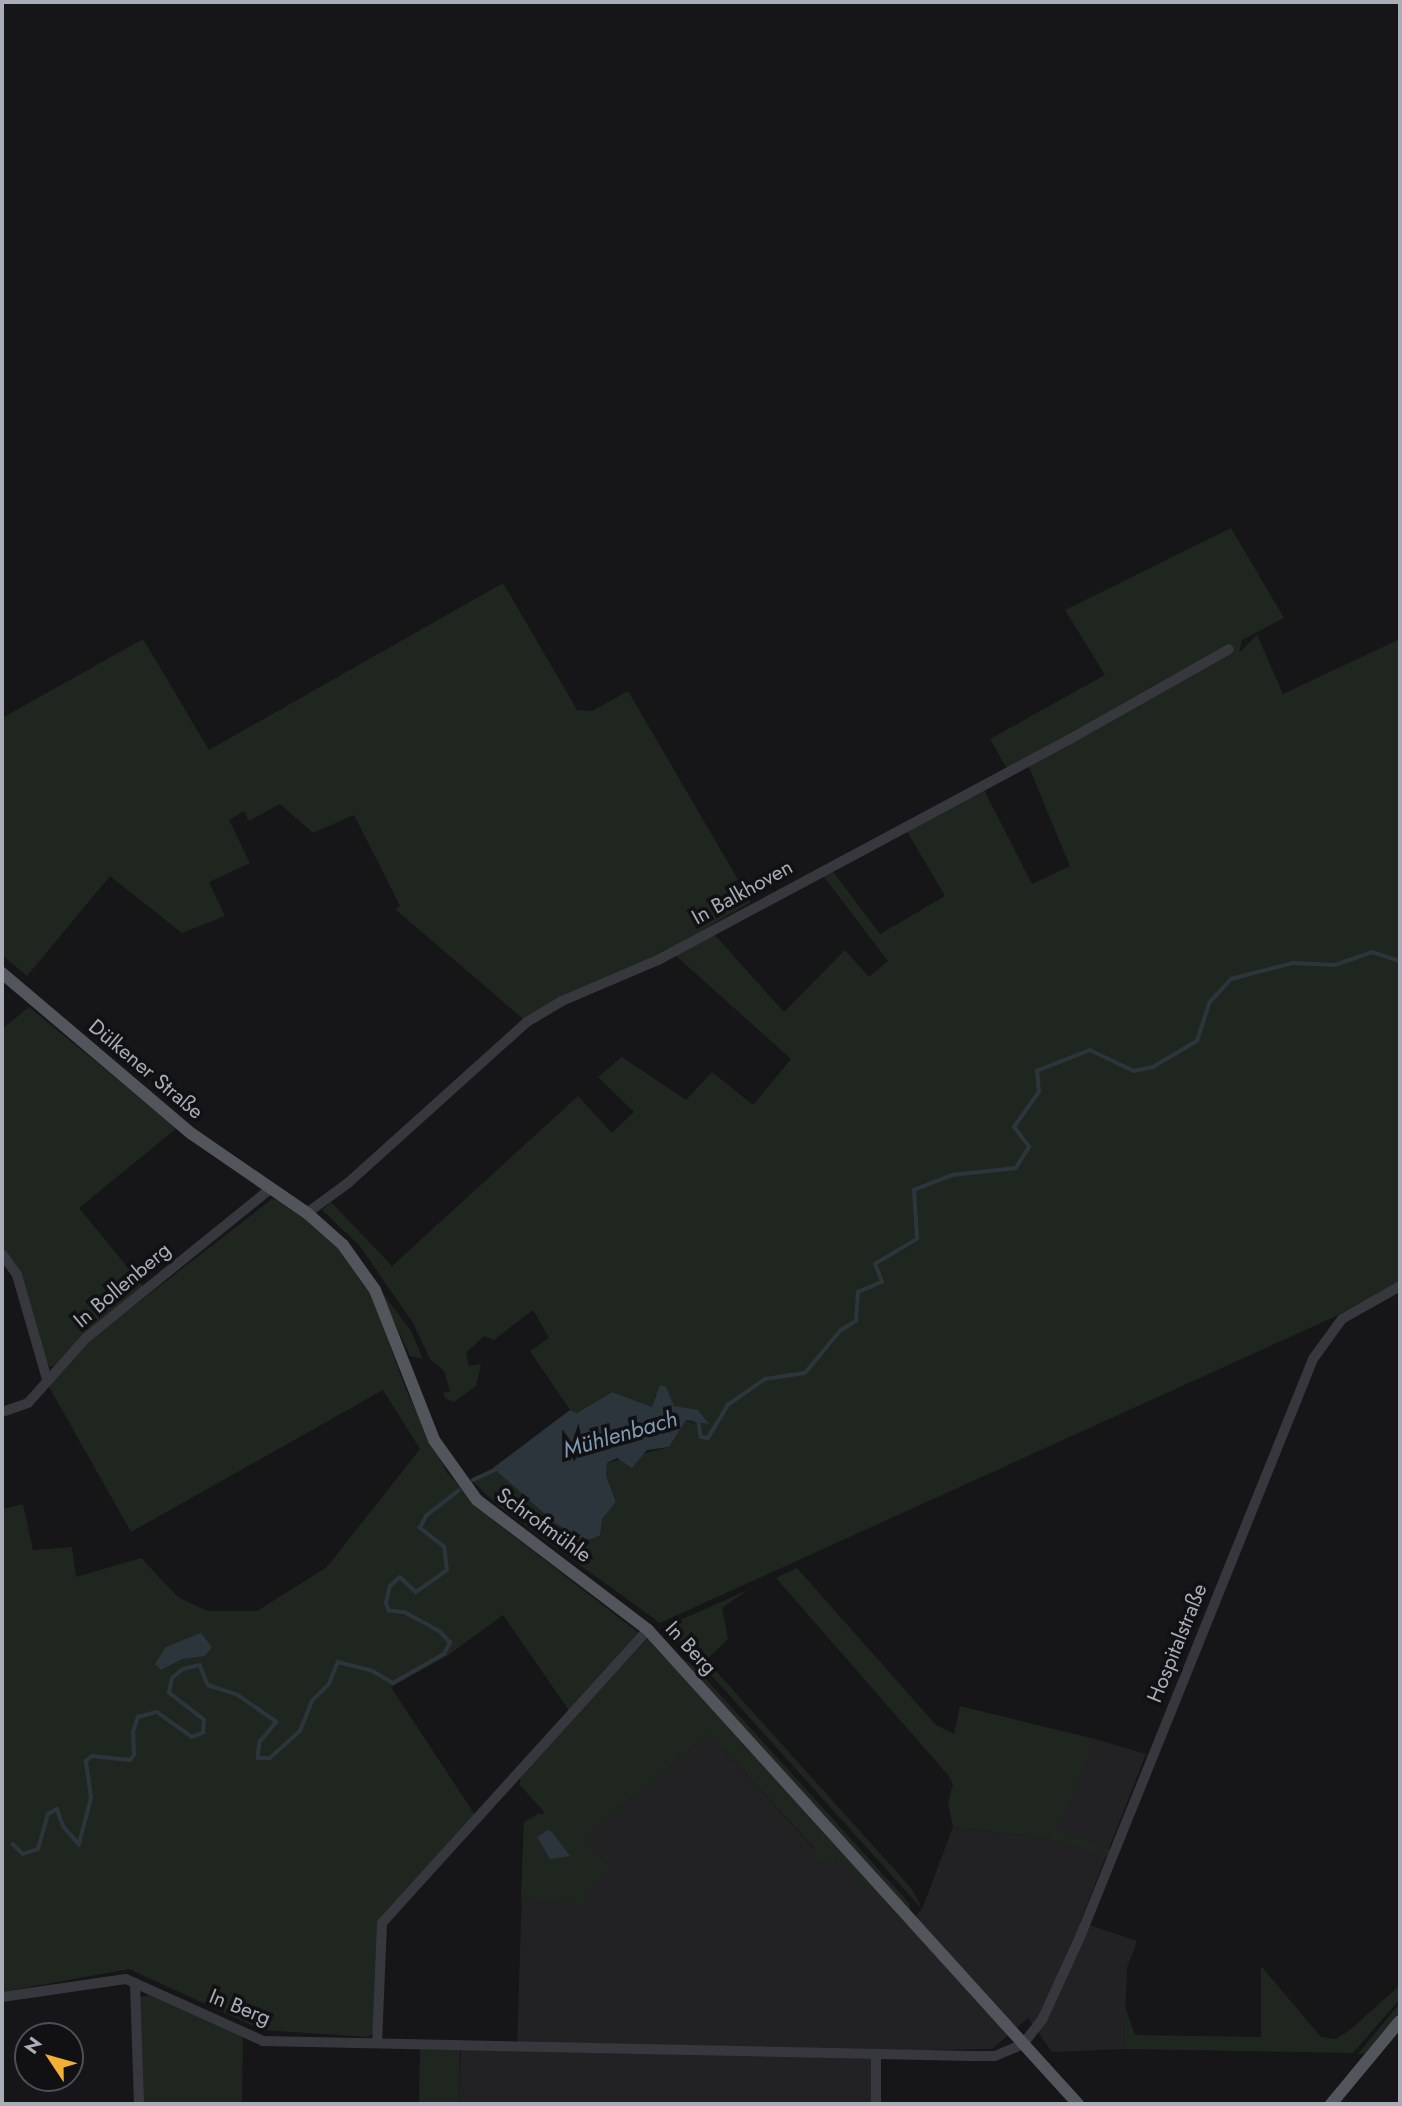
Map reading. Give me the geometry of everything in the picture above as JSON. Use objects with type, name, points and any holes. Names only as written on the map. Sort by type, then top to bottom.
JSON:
[{"type":"main road","name":"Dülkener Straße","points":[[2,973],[192,1133],[307,1213]]},
{"type":"main road","name":"Schrofmühle","points":[[307,1213],[358,1264],[375,1290],[434,1440],[477,1500],[648,1630]]},
{"type":"main road","name":"In Berg","points":[[648,1630],[1078,2104]]},
{"type":"main road","points":[[1331,2104],[1400,2021]]},
{"type":"street","name":"In Balkhoven","points":[[307,1213],[348,1184],[527,1022],[562,1001],[657,960],[1072,738],[1229,649]]},
{"type":"street","name":"In Bollenberg","points":[[2,1412],[28,1403],[86,1338],[271,1188]]},
{"type":"street","points":[[2,1254],[16,1275],[47,1379]]},
{"type":"street","name":"Hospitalstraße","points":[[1023,2044],[1042,2020],[1080,1937],[1310,1365],[1342,1319],[1400,1286]]},
{"type":"street","name":"In Berg","points":[[377,2043],[382,1923],[648,1630]]},
{"type":"street","name":"In Berg","points":[[2,1997],[117,1978],[135,1983],[263,2041],[995,2056],[1023,2044]]},
{"type":"street","points":[[135,1983],[139,2104]]},
{"type":"street","points":[[876,2055],[876,2104]]},
{"type":"shaded area","points":[[1231,528],[1284,618],[1242,640],[1239,653],[1257,635],[1283,694],[1400,639],[1400,1282],[1334,1317],[660,1623],[500,1507],[470,1479],[493,1468],[555,1523],[580,1539],[616,1502],[606,1475],[607,1463],[669,1447],[686,1420],[695,1424],[669,1401],[655,1395],[657,1402],[652,1407],[612,1392],[577,1413],[570,1410],[530,1351],[549,1338],[533,1310],[494,1340],[484,1336],[466,1353],[469,1366],[481,1364],[476,1386],[454,1402],[445,1398],[443,1393],[450,1391],[444,1371],[430,1359],[413,1323],[359,1245],[322,1210],[331,1202],[392,1266],[578,1096],[612,1133],[634,1112],[598,1077],[622,1057],[686,1100],[712,1072],[753,1105],[791,1059],[675,955],[712,932],[784,1012],[845,950],[869,977],[888,961],[821,873],[831,869],[880,934],[945,896],[905,828],[983,788],[1032,884],[1070,866],[1028,765],[1010,774],[990,739],[1105,675],[1065,610]]},
{"type":"shaded area","points":[[503,583],[577,710],[592,711],[628,691],[751,902],[658,956],[523,1019],[395,909],[400,906],[354,815],[313,833],[280,804],[249,821],[244,811],[229,820],[250,863],[209,882],[225,916],[182,933],[110,876],[27,976],[2,955],[2,718],[143,639],[209,750]]},
{"type":"shaded area","points":[[29,1007],[177,1128],[79,1208],[143,1286],[84,1334],[53,1367],[47,1365],[2,1249],[2,1029]]},
{"type":"shaded area","points":[[272,1199],[286,1202],[347,1256],[372,1296],[406,1390],[447,1473],[494,1521],[640,1634],[570,1712],[503,1615],[447,1656],[391,1687],[475,1815],[379,1920],[375,2031],[368,2037],[262,2030],[129,1969],[2,1992],[2,1509],[23,1504],[33,1550],[72,1547],[76,1577],[141,1558],[178,1597],[207,1611],[257,1611],[327,1567],[420,1449],[383,1390],[131,1532],[48,1385],[89,1341]]},
{"type":"shaded area","points":[[378,1287],[411,1331],[423,1359],[410,1356]]},
{"type":"shaded area","points":[[797,1568],[936,1725],[954,1734],[960,1706],[1095,1739],[1057,1831],[1111,1850],[1108,1857],[1051,1839],[953,1827],[948,1803],[953,1784],[948,1775],[776,1578]]},
{"type":"shaded area","points":[[748,1590],[722,1608],[728,1639],[706,1660],[912,1889],[922,1909],[667,1626]]},
{"type":"shaded area","points":[[648,1638],[873,1887],[869,1890],[839,1858],[813,1862],[815,1849],[710,1734],[583,1838],[610,1869],[587,1894],[584,1905],[521,1897],[524,1822],[545,1813],[520,1785],[520,1775]]},
{"type":"shaded area","points":[[682,1658],[696,1668],[909,1903],[912,1915]]},
{"type":"shaded area","points":[[710,1734],[824,1860],[848,1857],[907,1925],[922,1909],[953,1827],[1051,1839],[1095,1739],[1146,1754],[1080,1922],[1137,1941],[1127,1968],[1124,2049],[1052,2052],[1028,2018],[992,2049],[875,2051],[873,2104],[459,2104],[461,2050],[517,2050],[524,1822],[539,1813],[583,1838]]},
{"type":"shaded area","points":[[1261,1966],[1321,2037],[1336,2039],[1400,1985],[1400,1999],[1353,2053],[1124,2049],[1125,2007],[1135,2035],[1261,2037]]},
{"type":"shaded area","points":[[150,1995],[243,2037],[242,2103],[141,2104],[139,1997]]},
{"type":"shaded area","points":[[1400,2003],[1400,2012],[1365,2053],[1357,2055]]},
{"type":"shaded area","points":[[420,2049],[460,2050],[459,2104],[419,2104]]},
{"type":"water","points":[[660,1385],[666,1387],[674,1406],[698,1410],[709,1424],[686,1420],[669,1447],[647,1450],[632,1468],[617,1458],[607,1463],[606,1475],[616,1502],[602,1519],[600,1535],[592,1539],[581,1539],[555,1523],[493,1468],[570,1410],[577,1413],[612,1392],[652,1407]]},
{"type":"water","points":[[201,1633],[212,1647],[205,1656],[182,1659],[161,1670],[155,1664],[166,1647]]},
{"type":"water","points":[[548,1830],[570,1856],[550,1859],[537,1837]]},
{"type":"waterway","name":"Mühlenbach","points":[[699,1422],[701,1437],[708,1438],[728,1405],[765,1379],[805,1373],[841,1330],[856,1321],[858,1292],[882,1282],[875,1264],[917,1239],[914,1190],[952,1175],[1016,1168],[1029,1147],[1014,1127],[1039,1092],[1037,1071],[1090,1050],[1134,1071],[1153,1067],[1197,1041],[1209,1003],[1231,979],[1293,963],[1335,965],[1372,952],[1400,961]]},
{"type":"waterway","name":"Mühlenbach","points":[[473,1480],[498,1469]]},
{"type":"waterway","name":"Mühlenbach","points":[[13,1844],[23,1854],[38,1849],[48,1814],[57,1809],[64,1827],[79,1844],[91,1798],[86,1761],[92,1756],[130,1760],[134,1755],[133,1732],[138,1717],[157,1712],[192,1737],[203,1733],[204,1720],[169,1693],[172,1678],[183,1669],[200,1665],[208,1685],[238,1695],[277,1722],[260,1742],[258,1758],[270,1758],[300,1731],[312,1701],[329,1684],[338,1662],[373,1671],[393,1683],[444,1654],[450,1643],[440,1632],[406,1613],[389,1611],[386,1603],[390,1586],[400,1577],[416,1592],[447,1570],[444,1547],[420,1528],[426,1516],[458,1491]]}]
